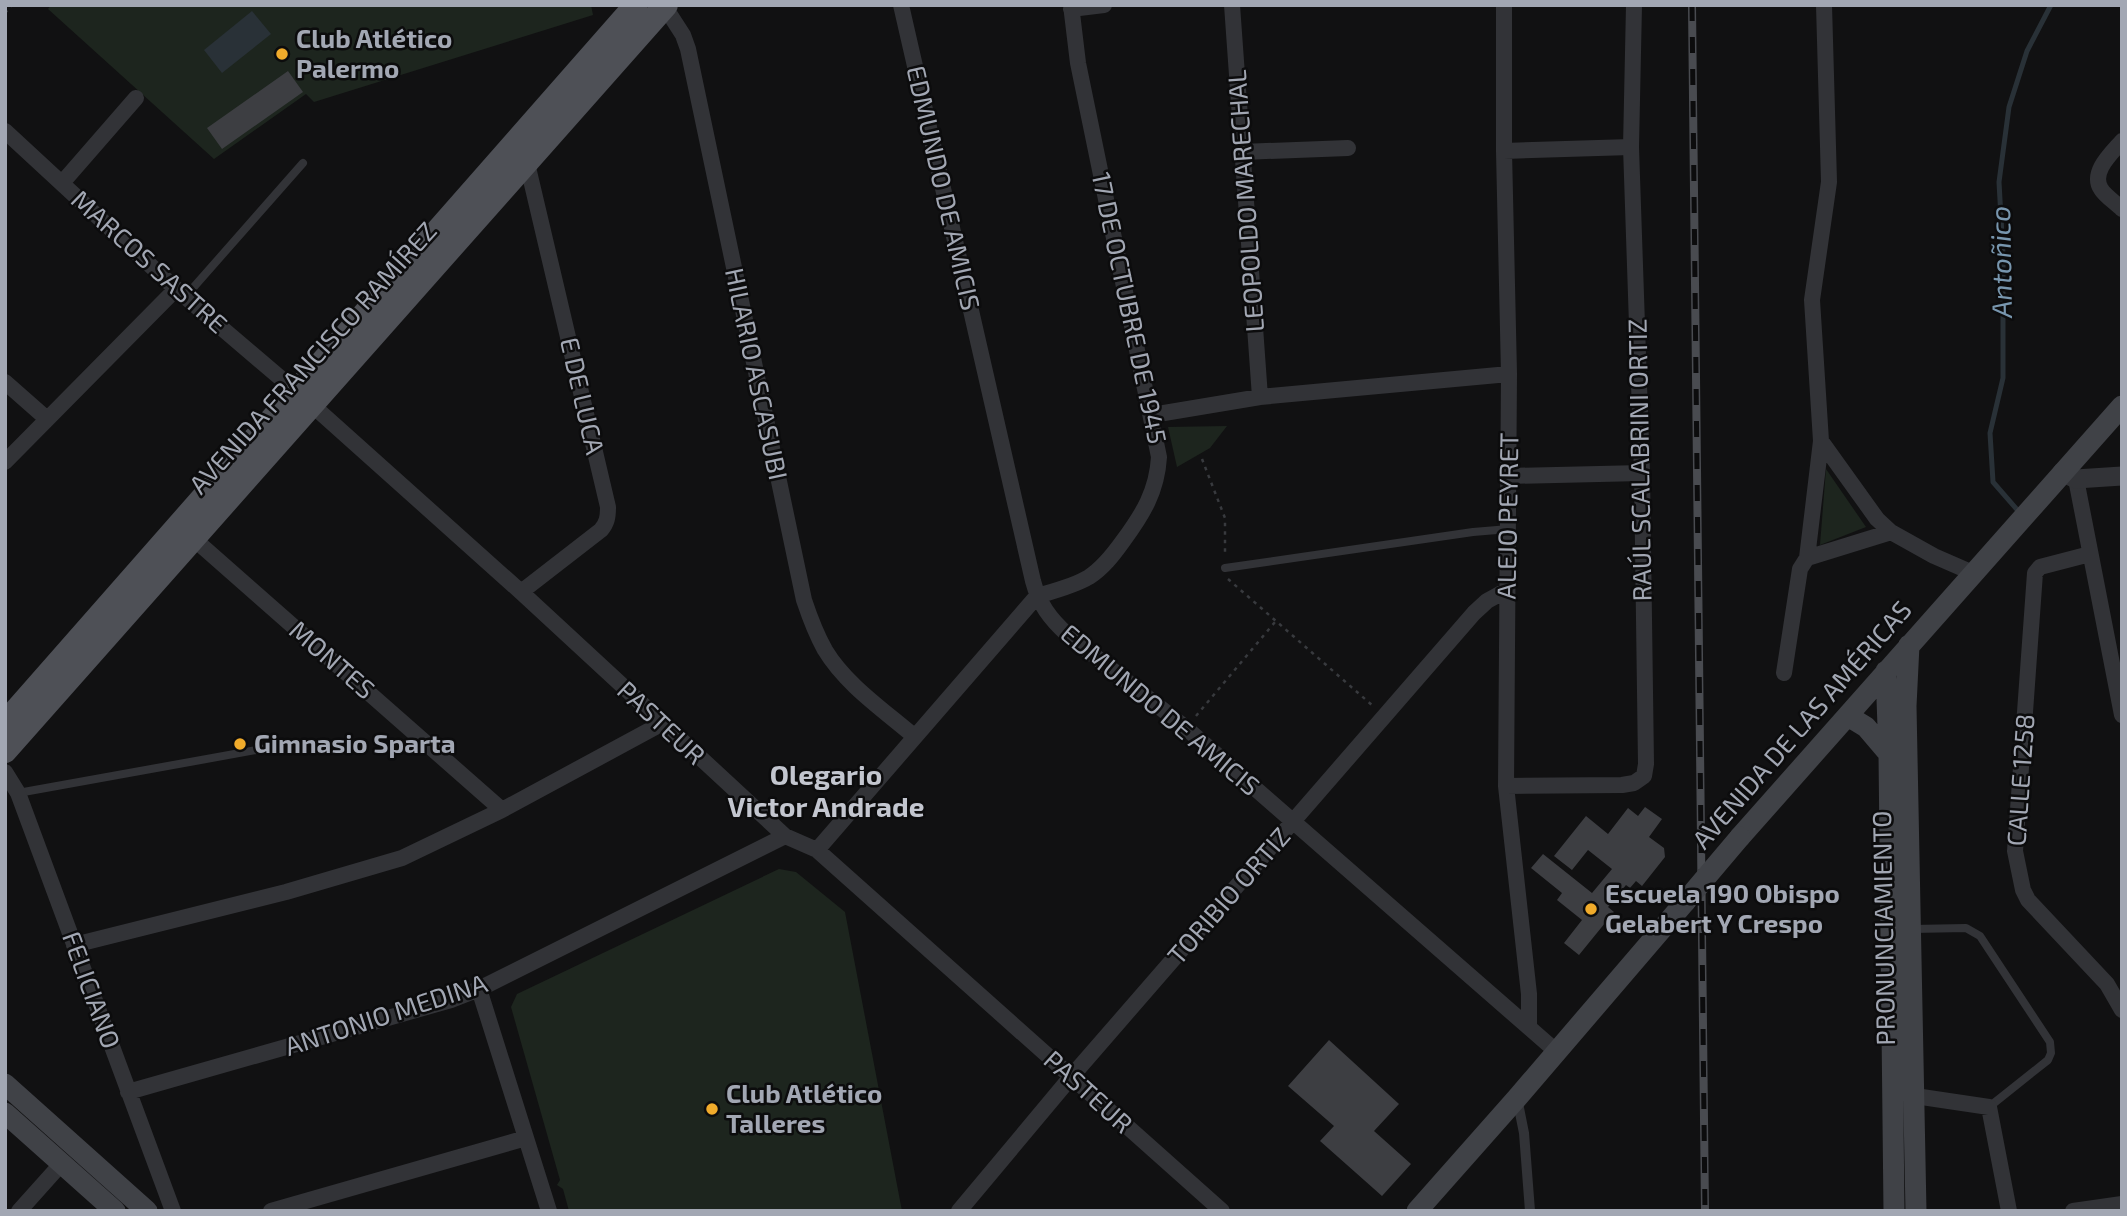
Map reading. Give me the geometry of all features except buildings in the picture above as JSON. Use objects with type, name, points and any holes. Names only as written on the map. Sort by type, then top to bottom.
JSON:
[{"type":"main road","name":"AVENIDA FRANCISCO RAMÍREZ","points":[[5,751],[194,538],[303,398],[635,5]]},
{"type":"main road","name":"AVENIDA FRANCISCO RAMÍREZ","points":[[5,723],[303,398],[527,163],[666,6]]},
{"type":"main road","name":"AVENIDA DE LAS AMÉRICAS","points":[[1416,1211],[1909,645],[1973,573],[2069,475],[2122,405]]},
{"type":"main road","name":"PRONUNCIAMIENTO","points":[[1909,645],[1906,706],[1916,1211]]},
{"type":"main road","name":"PRONUNCIAMIENTO","points":[[1886,671],[1894,1211]]},
{"type":"main road","points":[[1848,716],[1866,727],[1889,754]]},
{"type":"main road","points":[[5,1084],[147,1211]]},
{"type":"main road","points":[[5,1113],[115,1211]]},
{"type":"street","points":[[633,42],[635,5],[666,6]]},
{"type":"street","name":"EDMUNDO DE AMICIS","points":[[901,5],[1037,596],[1053,621],[1068,635],[1186,728],[1557,1052]]},
{"type":"street","points":[[1071,7],[1104,5]]},
{"type":"street","name":"LEOPOLDO MARECHAL","points":[[1232,5],[1260,397]]},
{"type":"street","name":"ALEJO PEYRET","points":[[1504,5],[1509,374],[1506,786],[1529,1026]]},
{"type":"street","name":"RAÚL SCALABRINI ORTIZ","points":[[1506,786],[1622,785],[1634,783],[1644,776],[1646,764],[1642,473],[1631,147],[1634,5]]},
{"type":"street","points":[[1784,673],[1800,569],[1807,558],[1821,441],[1812,300],[1829,182],[1824,5]]},
{"type":"street","name":"HILARIO ASCASUBI","points":[[666,6],[688,49],[807,610],[827,653],[857,687],[915,737]]},
{"type":"street","name":"17 DE OCTUBRE DE 1945","points":[[1037,596],[1086,579],[1100,569],[1143,514],[1158,477],[1159,457],[1152,415],[1078,63],[1071,7]]},
{"type":"street","points":[[62,183],[136,98]]},
{"type":"street","name":"MARCOS SASTRE","points":[[5,131],[181,293],[303,398]]},
{"type":"street","points":[[2122,141],[2102,165],[2098,178],[2101,189],[2122,209]]},
{"type":"street","points":[[1504,151],[1631,147]]},
{"type":"street","points":[[1242,152],[1349,148]]},
{"type":"street","name":"E DE LUCA","points":[[522,592],[590,539],[606,524],[608,517],[527,163]]},
{"type":"street","points":[[5,461],[181,293]]},
{"type":"street","points":[[1152,415],[1260,397],[1509,374]]},
{"type":"street","points":[[5,382],[47,419]]},
{"type":"street","name":"PASTEUR","points":[[303,398],[522,592],[661,724],[785,836],[817,850],[1222,1211]]},
{"type":"street","points":[[1821,441],[1877,519],[1891,532],[1934,556],[1973,573]]},
{"type":"street","points":[[1508,476],[1642,473]]},
{"type":"street","points":[[2122,476],[2069,475],[2090,554],[2122,715]]},
{"type":"street","points":[[1807,558],[1891,532]]},
{"type":"street","name":"MONTES","points":[[194,538],[502,810]]},
{"type":"street","name":"CALLE 1258","points":[[2090,554],[2040,567],[2035,573],[2015,851],[2022,890],[2028,900],[2107,984],[2122,1010]]},
{"type":"street","name":"TORIBIO ORTIZ","points":[[959,1211],[1071,1077],[1474,613],[1487,601],[1507,590]]},
{"type":"street","points":[[817,850],[1037,596]]},
{"type":"street","points":[[74,945],[380,866],[419,851],[502,810],[661,724]]},
{"type":"street","name":"FELICIANO","points":[[5,772],[18,793],[173,1211]]},
{"type":"street","name":"ANTONIO MEDINA","points":[[128,1092],[451,1000],[479,989],[785,836]]},
{"type":"street","points":[[479,989],[550,1211]]},
{"type":"street","points":[[1915,1096],[1989,1107],[2008,1211]]},
{"type":"street","points":[[1517,1098],[1524,1133],[1530,1211]]},
{"type":"street","points":[[271,1211],[527,1138]]},
{"type":"street","points":[[19,1211],[62,1163]]},
{"type":"street","points":[[2073,1211],[2122,1204]]},
{"type":"lane","points":[[181,293],[303,163]]},
{"type":"lane","points":[[1225,568],[1509,529]]},
{"type":"lane","points":[[18,793],[284,746]]},
{"type":"lane","points":[[1912,929],[1966,928],[1980,936],[2050,1042],[2051,1053],[2048,1060],[1989,1107]]},
{"type":"path","points":[[5,13],[12,5]]},
{"type":"path","points":[[1202,459],[1225,518],[1227,579],[1384,715]]},
{"type":"path","points":[[1186,728],[1275,622]]},
{"type":"shaded area","name":"Club Atlético Palermo","points":[[51,5],[591,5],[593,15],[314,102],[306,94],[214,159],[48,9]]},
{"type":"shaded area","points":[[252,11],[271,34],[222,73],[204,50]]},
{"type":"shaded area","points":[[1227,426],[1210,448],[1177,467],[1168,427]]},
{"type":"shaded area","points":[[1826,469],[1866,527],[1820,545]]},
{"type":"shaded area","name":"Club Atlético Talleres","points":[[779,869],[796,872],[845,912],[902,1211],[569,1211],[563,1189],[557,1185],[560,1180],[511,1007],[517,994]]},
{"type":"waterway","name":"Antoñico","points":[[2020,513],[1993,482],[1990,433],[2003,378],[2003,254],[1999,182],[2009,107],[2027,51],[2051,5]]},
{"type":"railway","points":[[1692,5],[1705,1211]]},
{"type":"place","name":"Club Atlético Palermo","points":[[282,54]]},
{"type":"place","name":"Gimnasio Sparta","points":[[240,744]]},
{"type":"place","name":"Escuela 190 Obispo Gelabert Y Crespo","points":[[1591,909]]},
{"type":"place","name":"Club Atlético Talleres","points":[[712,1109]]},
{"type":"district","name":"Olegario Victor Andrade","points":[[826,791]]}]
